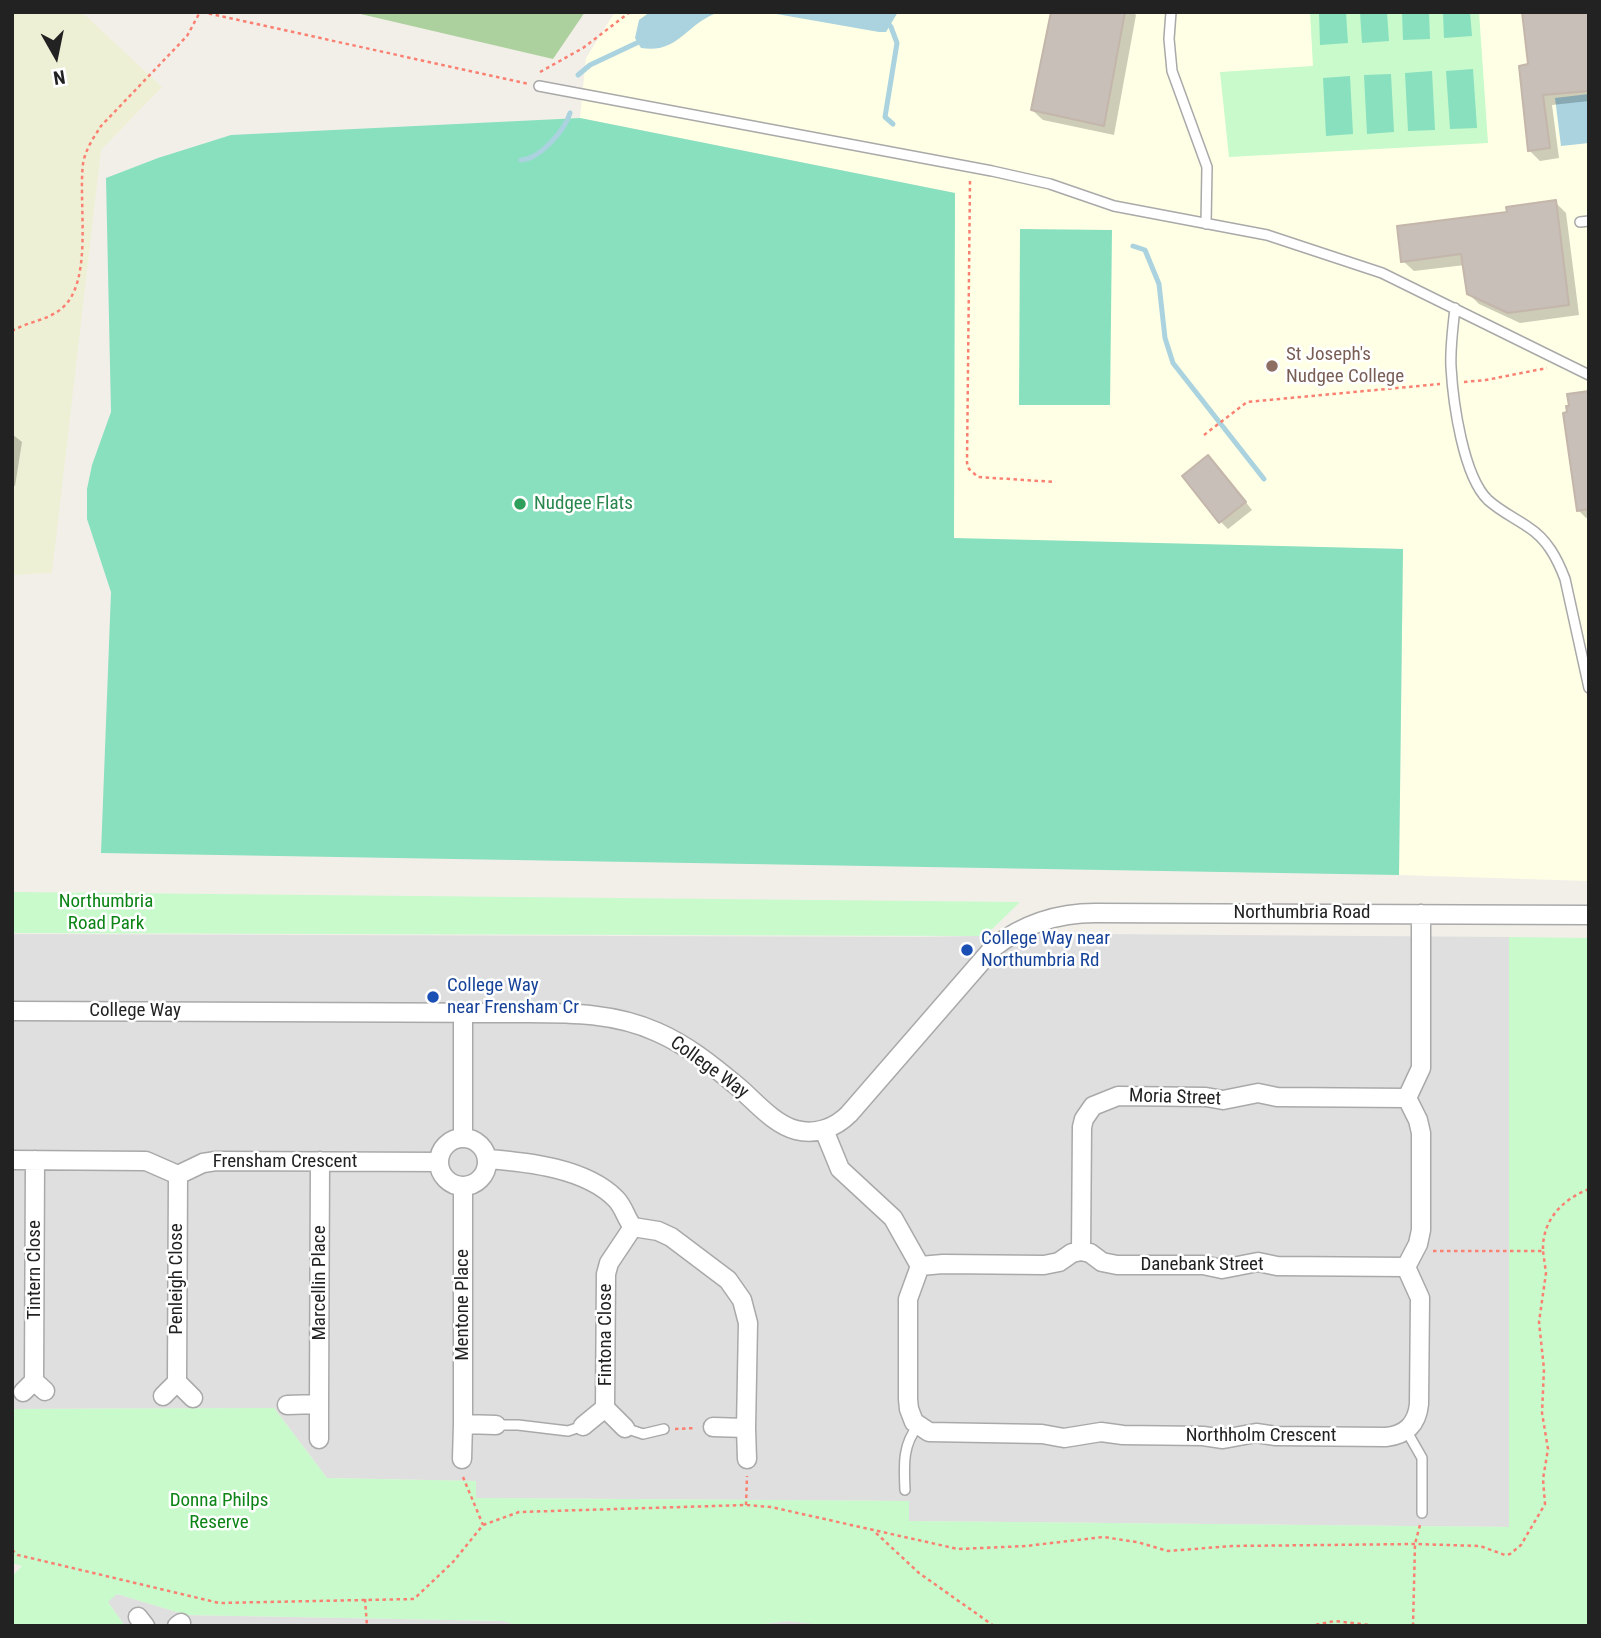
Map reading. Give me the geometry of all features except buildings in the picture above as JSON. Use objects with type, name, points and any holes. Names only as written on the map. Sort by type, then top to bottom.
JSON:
[{"type":"street","name":"Northumbria Road","points":[[824,1130],[839,1123],[849,1114],[984,957],[1019,931],[1048,919],[1076,913],[1589,915]]},
{"type":"street","points":[[1406,1430],[1415,1421],[1418,1413],[1420,1304],[1418,1292],[1405,1267],[1416,1250],[1421,1230],[1421,1133],[1407,1098],[1421,1068],[1422,914]]},
{"type":"street","name":"College Way","points":[[12,1011],[575,1013],[611,1017],[639,1024],[686,1046],[780,1123],[796,1130],[824,1130]]},
{"type":"street","points":[[463,1013],[463,1137]]},
{"type":"street","name":"Moria Street","points":[[1081,1251],[1082,1127],[1088,1111],[1101,1101],[1118,1096],[1206,1097],[1223,1100],[1258,1093],[1277,1097],[1407,1098]]},
{"type":"street","points":[[824,1130],[840,1169],[893,1218],[920,1266],[908,1299],[908,1399],[911,1415],[918,1426]]},
{"type":"street","points":[[463,1137],[477,1142],[487,1159],[487,1167],[478,1181],[463,1186],[443,1176],[439,1162],[440,1154],[448,1142],[463,1137]]},
{"type":"street","points":[[487,1159],[551,1167],[583,1178],[616,1199],[633,1227],[644,1231],[657,1231],[671,1237],[728,1280],[742,1300],[748,1323],[747,1459]]},
{"type":"street","points":[[12,1160],[146,1161],[178,1175]]},
{"type":"street","name":"Tintern Close","points":[[34,1388],[35,1160]]},
{"type":"street","name":"Frensham Crescent","points":[[178,1175],[209,1161],[439,1162]]},
{"type":"street","name":"Marcellin Place","points":[[319,1439],[320,1161]]},
{"type":"street","name":"Penleigh Close","points":[[177,1382],[178,1175]]},
{"type":"street","name":"Mentone Place","points":[[462,1459],[463,1186]]},
{"type":"street","name":"Fintona Close","points":[[625,1428],[605,1408],[606,1274],[609,1263],[633,1227]]},
{"type":"street","points":[[920,1266],[1044,1265],[1059,1262],[1081,1251]]},
{"type":"street","name":"Danebank Street","points":[[1081,1251],[1090,1253],[1102,1262],[1117,1265],[1203,1265],[1222,1269],[1258,1262],[1277,1266],[1405,1267]]},
{"type":"street","points":[[163,1396],[177,1382],[193,1398]]},
{"type":"street","points":[[287,1405],[319,1404]]},
{"type":"street","name":"Fintona Close","points":[[583,1426],[605,1408]]},
{"type":"street","points":[[463,1424],[496,1425]]},
{"type":"street","name":"Northholm Crescent","points":[[918,1426],[929,1432],[944,1434],[1042,1434],[1063,1438],[1101,1432],[1223,1439],[1256,1433],[1276,1436],[1386,1437],[1406,1430]]},
{"type":"street","points":[[713,1427],[746,1427]]},
{"type":"lane","points":[[1171,12],[1169,39],[1172,71],[1207,167],[1206,224]]},
{"type":"lane","points":[[539,86],[973,167],[1050,184],[1114,206],[1267,235],[1382,273],[1589,375]]},
{"type":"lane","points":[[1454,308],[1451,366],[1463,448],[1479,489],[1495,507],[1532,529],[1549,546],[1559,562],[1589,688]]},
{"type":"lane","name":"Fintona Close","points":[[496,1425],[568,1431],[583,1426]]},
{"type":"lane","points":[[905,1490],[905,1450],[909,1438],[918,1426]]},
{"type":"lane","name":"Fintona Close","points":[[625,1428],[643,1434],[664,1429]]},
{"type":"lane","points":[[1406,1430],[1422,1458],[1422,1513]]},
{"type":"path","points":[[12,331],[62,309],[75,291],[81,269],[80,204],[83,162],[91,141],[101,126],[187,36],[201,12],[539,86]]},
{"type":"path","points":[[522,83],[583,48],[630,12]]},
{"type":"path","points":[[973,167],[969,189],[967,463],[969,469],[978,477],[1055,482]]},
{"type":"path","points":[[1204,435],[1247,402],[1486,380],[1563,362]]},
{"type":"path","points":[[12,1550],[18,1555],[219,1603],[414,1599],[453,1562],[483,1525],[519,1513],[746,1505],[771,1507],[958,1549],[1026,1546],[1103,1537],[1137,1542],[1168,1551],[1232,1546],[1415,1544],[1480,1546],[1505,1555],[1510,1554],[1521,1545],[1545,1504],[1543,1479],[1548,1449],[1542,1413],[1544,1369],[1539,1322],[1546,1273],[1543,1236],[1554,1211],[1589,1189]]},
{"type":"path","points":[[1416,1250],[1543,1251]]},
{"type":"path","points":[[664,1429],[713,1427]]},
{"type":"path","points":[[462,1459],[461,1473],[483,1525]]},
{"type":"path","points":[[746,1505],[747,1459]]},
{"type":"path","points":[[1413,1626],[1415,1544],[1422,1513]]},
{"type":"path","points":[[873,1531],[919,1573],[994,1626]]},
{"type":"path","points":[[365,1599],[367,1626]]},
{"type":"path","points":[[1309,1626],[1335,1621],[1378,1626]]},
{"type":"shaded area","points":[[12,12],[74,12],[85,15],[162,87],[101,150],[52,573],[12,575]]},
{"type":"shaded area","name":"St Joseph's Nudgee College","points":[[615,12],[1589,12],[1589,881],[1399,875],[1403,549],[953,539],[955,193],[580,118],[586,58]]},
{"type":"shaded area","points":[[12,934],[919,937],[1089,934],[1509,937],[1509,1527],[908,1521],[909,1501],[476,1498],[476,1481],[327,1478],[274,1408],[12,1409]]},
{"type":"shaded area","points":[[117,1594],[187,1615],[504,1621],[518,1626],[125,1626],[107,1601]]},
{"type":"shaded area","points":[[787,1621],[831,1625],[832,1626],[749,1626]]},
{"type":"green space","points":[[352,12],[585,12],[553,59]]},
{"type":"green space","points":[[1310,12],[1479,12],[1488,143],[1229,157],[1220,72],[1313,66]]},
{"type":"green space","points":[[1319,12],[1346,12],[1348,43],[1320,45]]},
{"type":"green space","points":[[1360,12],[1387,12],[1389,41],[1362,43]]},
{"type":"green space","points":[[1402,12],[1429,12],[1430,39],[1403,40]]},
{"type":"green space","points":[[1443,12],[1470,12],[1472,36],[1444,38]]},
{"type":"green space","points":[[1473,69],[1477,128],[1450,129],[1446,71]]},
{"type":"green space","points":[[1432,71],[1435,130],[1408,131],[1405,73]]},
{"type":"green space","points":[[1391,74],[1394,132],[1367,134],[1364,75]]},
{"type":"green space","points":[[1350,76],[1353,134],[1326,136],[1323,78]]},
{"type":"green space","name":"Nudgee Flats","points":[[580,118],[955,193],[954,538],[1403,549],[1399,875],[101,853],[111,592],[87,519],[87,489],[92,465],[111,412],[106,178],[231,135]]},
{"type":"green space","points":[[1020,229],[1112,230],[1110,405],[1019,405]]},
{"type":"green space","name":"Northumbria Road Park","points":[[12,892],[1020,902],[985,936],[12,933]]},
{"type":"green space","name":"Donna Philps Reserve","points":[[1509,937],[1589,938],[1589,1626],[832,1626],[787,1621],[749,1626],[518,1626],[504,1621],[187,1615],[117,1594],[108,1602],[125,1626],[12,1626],[12,1576],[22,1566],[12,1563],[12,1409],[274,1408],[327,1478],[476,1481],[476,1498],[909,1501],[909,1521],[1509,1527]]},
{"type":"water","points":[[650,12],[719,12],[707,17],[664,47],[641,48],[635,38],[639,20]]},
{"type":"water","points":[[765,12],[898,12],[886,32],[879,32]]},
{"type":"water","points":[[1589,94],[1589,143],[1561,146],[1555,98]]},
{"type":"waterway","points":[[880,12],[891,27],[897,43],[885,117],[893,124]]},
{"type":"waterway","points":[[578,75],[590,65],[643,40]]},
{"type":"waterway","points":[[521,160],[544,149],[563,127],[570,113]]},
{"type":"waterway","points":[[1133,246],[1145,250],[1159,284],[1165,338],[1173,363],[1264,479]]},
{"type":"place","name":"St Joseph's Nudgee College","points":[[1272,366]]},
{"type":"place","name":"Nudgee Flats","points":[[520,504]]},
{"type":"place","name":"College Way near Northumbria Rd","points":[[967,950]]},
{"type":"place","name":"College Way near Frensham Cr","points":[[433,997]]}]
